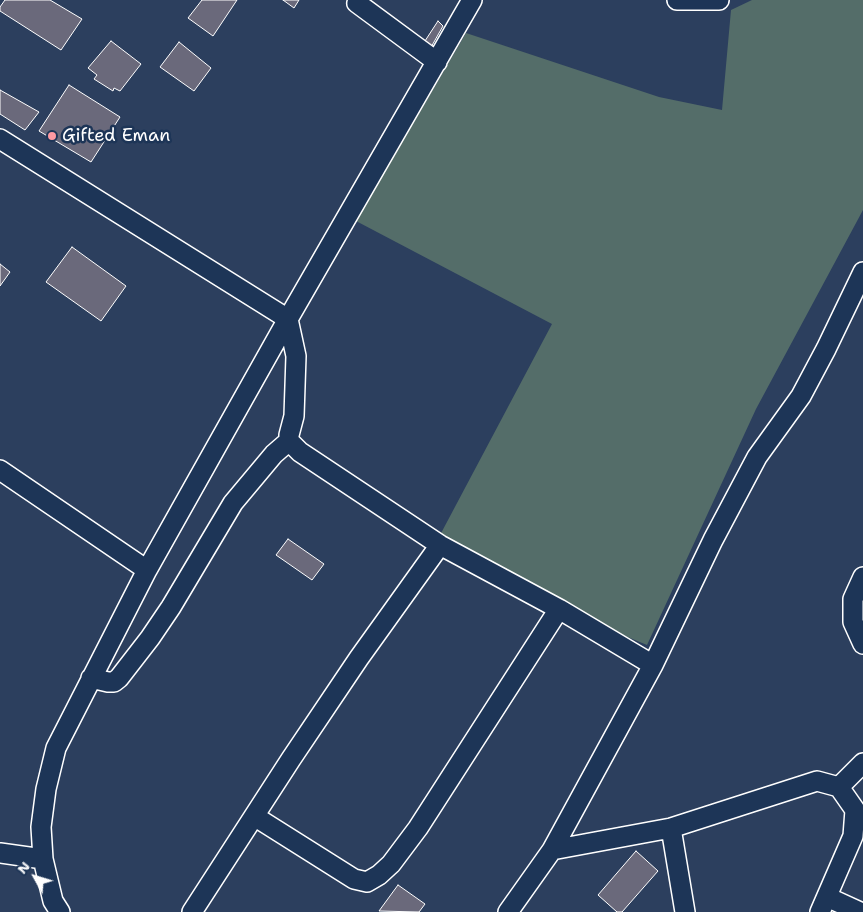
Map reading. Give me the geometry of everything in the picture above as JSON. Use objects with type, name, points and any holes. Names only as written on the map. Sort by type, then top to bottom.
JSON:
[{"type":"street","points":[[358,0],[357,4],[437,62]]},
{"type":"street","points":[[60,912],[53,901],[43,859],[41,827],[46,789],[56,748],[147,570],[288,319],[472,0]]},
{"type":"street","points":[[677,0],[720,0]]},
{"type":"street","points":[[0,139],[288,319],[296,356],[294,416],[289,442],[300,452],[440,545],[559,609],[653,665]]},
{"type":"street","points":[[508,912],[552,850],[653,665],[713,540],[757,457],[801,396],[826,350],[863,272]]},
{"type":"street","points":[[91,678],[114,682],[120,678],[172,607],[233,503],[274,454],[289,442]]},
{"type":"street","points":[[0,470],[147,570]]},
{"type":"street","points":[[192,912],[359,658],[440,545]]},
{"type":"street","points":[[863,577],[853,599],[853,622],[863,644]]},
{"type":"street","points":[[254,816],[354,879],[367,882],[379,875],[391,864],[418,828],[559,609]]},
{"type":"street","points":[[839,787],[863,763]]},
{"type":"street","points":[[552,850],[671,828],[817,781],[839,787],[855,810],[853,836],[823,904],[860,912]]},
{"type":"street","points":[[671,828],[685,912]]},
{"type":"street","points":[[0,853],[43,859]]},
{"type":"green space","points":[[752,0],[863,0],[863,210],[756,409],[647,645],[589,621],[439,537],[552,324],[356,221],[466,33],[659,97],[722,110],[731,10]]},
{"type":"building","points":[[5,0],[50,0],[82,19],[61,50],[0,11],[0,7]]},
{"type":"building","points":[[202,0],[237,0],[213,36],[188,18]]},
{"type":"building","points":[[283,0],[299,0],[294,8]]},
{"type":"building","points":[[438,21],[443,26],[430,49],[423,44]]},
{"type":"building","points":[[111,41],[141,64],[120,91],[114,88],[113,91],[94,79],[97,75],[88,68]]},
{"type":"building","points":[[179,42],[211,68],[194,91],[160,67]]},
{"type":"building","points":[[69,85],[120,117],[91,162],[39,131]]},
{"type":"building","points":[[0,90],[39,112],[25,130],[0,114]]},
{"type":"building","points":[[72,247],[126,286],[101,321],[46,282]]},
{"type":"building","points":[[0,264],[10,272],[0,286]]},
{"type":"building","points":[[288,539],[324,564],[312,580],[276,555]]},
{"type":"building","points":[[636,851],[658,871],[622,912],[617,912],[598,895]]},
{"type":"building","points":[[398,885],[425,904],[419,912],[379,911]]},
{"type":"place","name":"Gifted Eman","points":[[52,136]]}]
